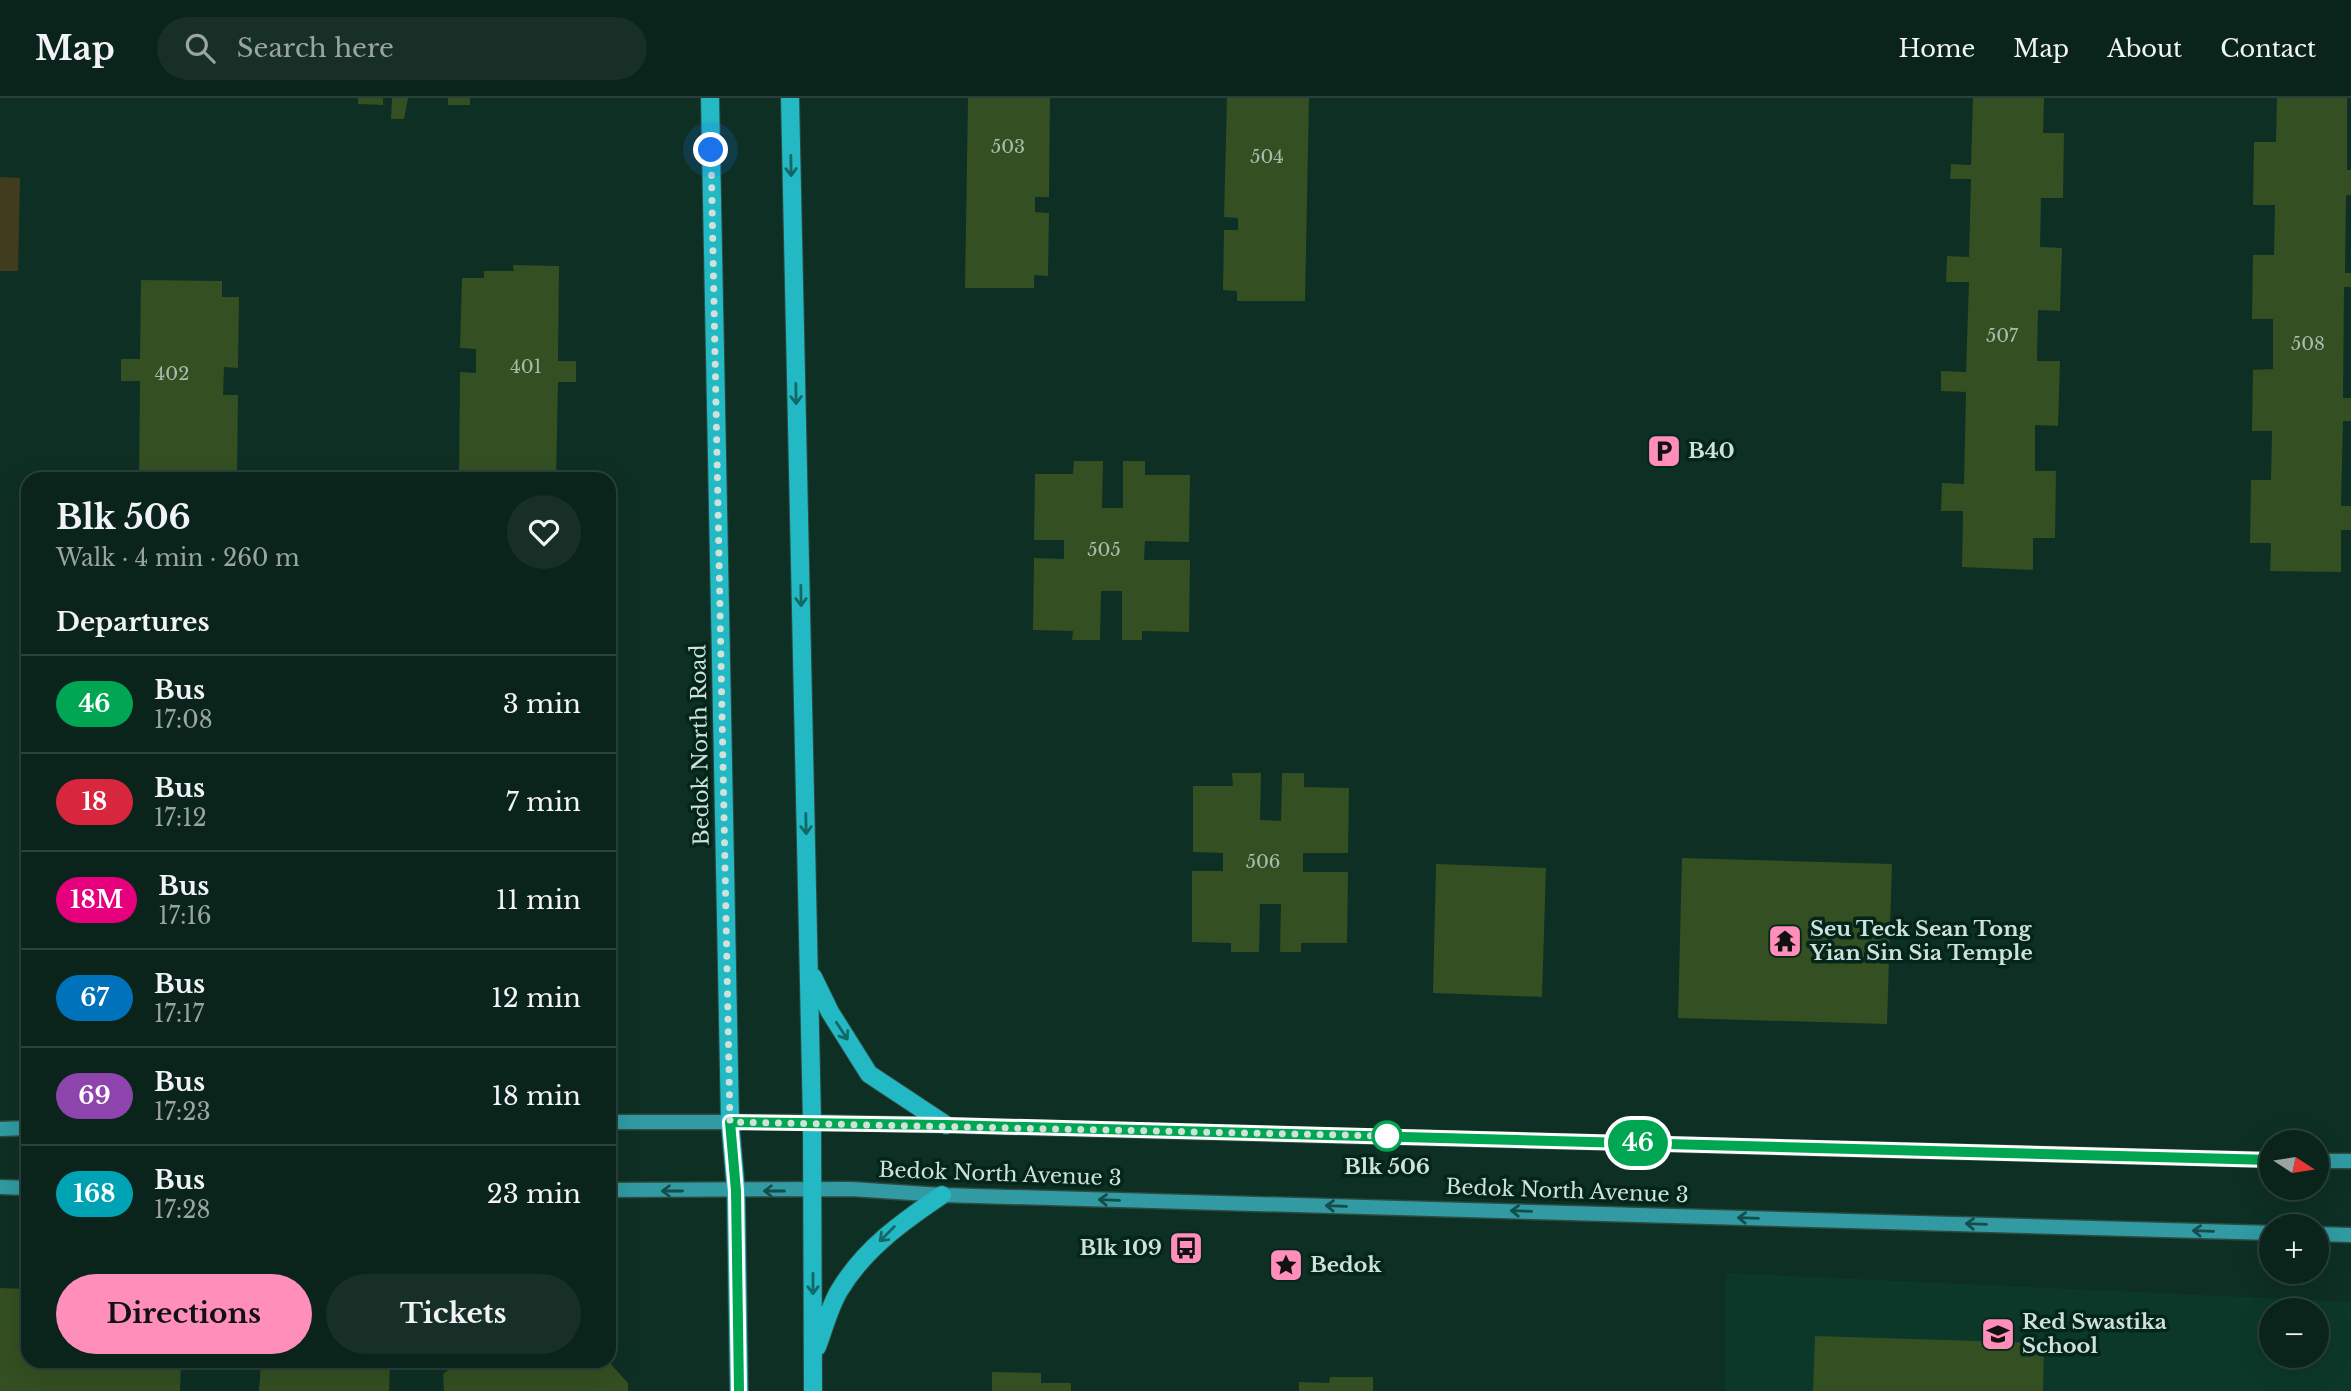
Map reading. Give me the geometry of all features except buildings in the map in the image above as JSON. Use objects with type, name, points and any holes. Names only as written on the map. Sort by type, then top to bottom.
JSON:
[{"type":"main road","name":"Bedok North Road","points":[[710,98],[730,1122],[736,1191],[739,1391]]},
{"type":"main road","points":[[790,98],[812,1122],[813,1391]]},
{"type":"main road","points":[[809,971],[830,1012],[869,1074],[946,1125]]},
{"type":"main road","points":[[616,1122],[946,1125],[2259,1160]]},
{"type":"main road","points":[[0,1129],[21,1128]]},
{"type":"main road","points":[[2329,1161],[2351,1161]]},
{"type":"main road","points":[[0,1187],[21,1188]]},
{"type":"main road","name":"Bedok North Avenue 3","points":[[616,1190],[851,1189],[942,1195],[2259,1233]]},
{"type":"main road","points":[[812,1359],[838,1292],[864,1258],[892,1228],[942,1195]]},
{"type":"main road","points":[[2329,1234],[2351,1235]]},
{"type":"shaded area","points":[[0,177],[20,178],[18,271],[0,271]]},
{"type":"shaded area","name":"Red Swastika School","points":[[1726,1273],[2265,1298],[2259,1298],[2259,1368],[2329,1368],[2329,1301],[2351,1302],[2351,1391],[1725,1391]]},
{"type":"bus line","name":"46","points":[[739,1391],[736,1191],[730,1122],[946,1125],[2259,1160]]},
{"type":"place","name":"B40","points":[[1664,451]]},
{"type":"place","name":"Seu Teck Sean Tong Yian Sin Sia Temple","points":[[1785,941]]},
{"type":"place","name":"Blk 506","points":[[1387,1136]]},
{"type":"place","name":"Blk 109","points":[[1186,1248]]},
{"type":"place","name":"Bedok","points":[[1286,1265]]},
{"type":"place","name":"Red Swastika School","points":[[1998,1334]]},
{"type":"route","points":[[711,150],[730,1122],[1387,1136]]}]
